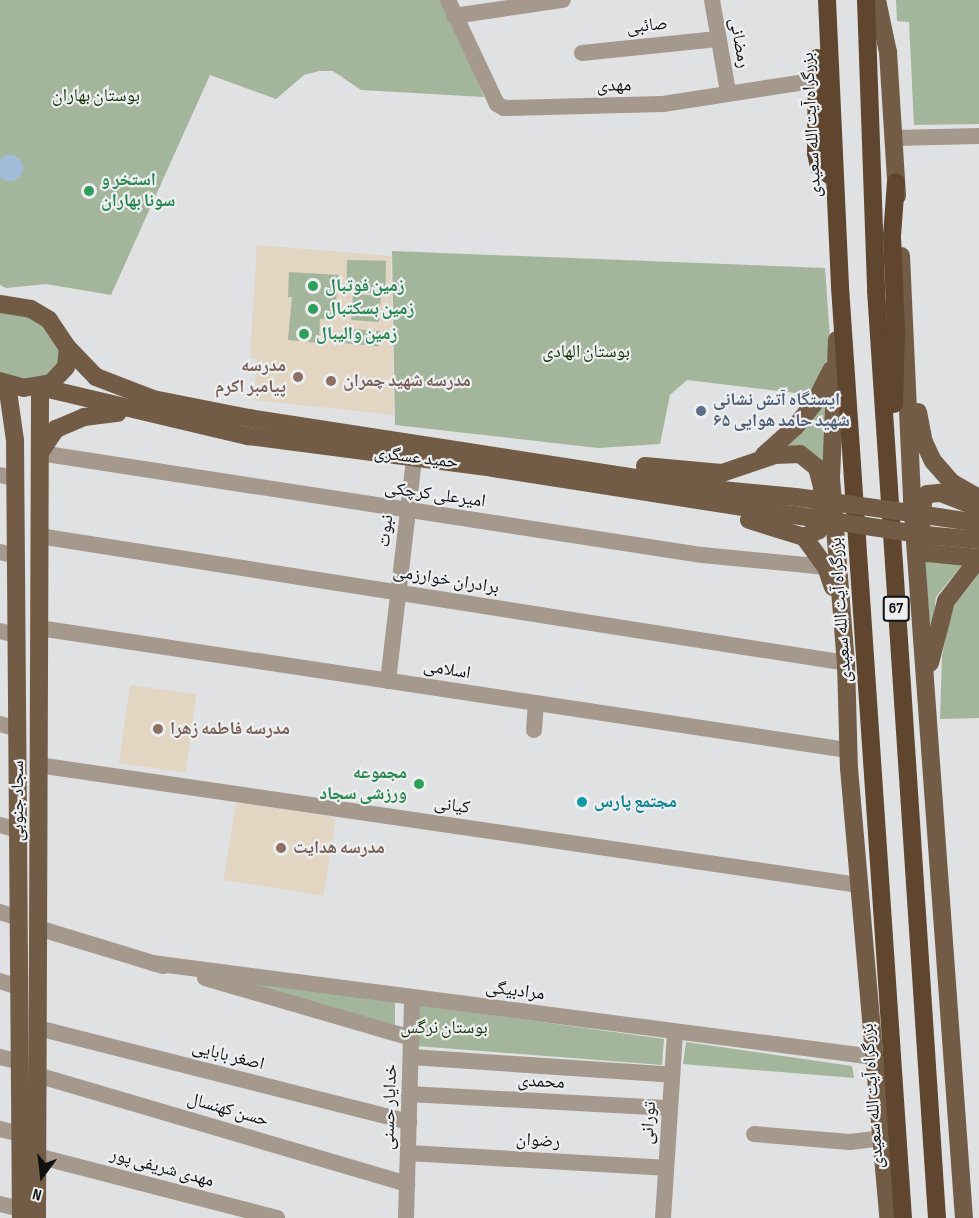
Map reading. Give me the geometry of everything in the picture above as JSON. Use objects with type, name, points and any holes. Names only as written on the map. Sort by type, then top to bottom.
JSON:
[{"type":"highway","points":[[817,0],[816,153],[819,167],[835,179]]},
{"type":"highway","name":"بزرگراه آیت الله سعیدی","points":[[827,0],[840,287],[903,1218]]},
{"type":"highway","name":"67","points":[[866,0],[876,278],[937,1218]]},
{"type":"highway","points":[[889,453],[897,378],[892,236],[896,182]]},
{"type":"main road","points":[[877,0],[888,52],[895,138],[907,337],[912,500],[964,1218]]},
{"type":"main road","points":[[840,287],[831,478],[839,604],[846,663],[849,750],[859,885],[888,1218]]},
{"type":"main road","name":"حمید عسگری","points":[[0,304],[31,309],[49,320],[68,348],[96,377],[153,399],[416,452]]},
{"type":"main road","points":[[907,337],[924,442],[951,482],[979,498]]},
{"type":"main road","points":[[40,387],[62,373],[68,348]]},
{"type":"main road","points":[[754,463],[795,427],[815,402],[837,357]]},
{"type":"main road","name":"حمید عسگری","points":[[3,383],[40,387],[142,414],[248,436],[416,452],[795,506]]},
{"type":"main road","name":"سجاد جنوبی","points":[[3,383],[7,411],[8,476],[9,828],[18,918],[20,1062],[29,1135],[37,1156],[37,1218]]},
{"type":"main road","name":"سجاد جنوبی","points":[[20,1214],[38,1075],[40,387]]},
{"type":"main road","points":[[40,453],[48,435],[73,421],[110,413],[142,414]]},
{"type":"main road","points":[[416,452],[496,447],[698,473],[722,473],[791,453],[808,458],[817,468],[822,487],[819,530],[804,537]]},
{"type":"main road","points":[[416,452],[492,478],[770,524],[804,537],[826,567],[839,604]]},
{"type":"main road","points":[[979,508],[939,493],[927,494],[922,502],[920,545],[927,553],[979,558]]},
{"type":"main road","points":[[795,506],[925,516],[979,523]]},
{"type":"main road","points":[[795,506],[925,535],[979,540]]},
{"type":"main road","points":[[926,679],[946,600],[979,558]]},
{"type":"main road","points":[[18,918],[38,928]]},
{"type":"main road","points":[[19,987],[38,988]]},
{"type":"street","points":[[448,0],[454,16],[562,0]]},
{"type":"street","name":"رمضانی","points":[[712,0],[728,92]]},
{"type":"street","name":"مهدی","points":[[454,16],[500,106],[663,104],[728,92],[818,80]]},
{"type":"street","name":"صائبی","points":[[582,53],[717,39]]},
{"type":"street","points":[[895,138],[979,136]]},
{"type":"street","name":"نبوت","points":[[388,681],[416,452]]},
{"type":"street","name":"امیرعلی کرچکی","points":[[40,453],[702,555],[826,567]]},
{"type":"street","name":"برادران خوارزمی","points":[[39,536],[846,663]]},
{"type":"street","name":"اسلامی","points":[[39,628],[849,750]]},
{"type":"street","points":[[534,730],[536,703]]},
{"type":"street","name":"کیانی","points":[[39,765],[859,885]]},
{"type":"street","points":[[0,912],[18,918]]},
{"type":"street","name":"مرادبیگی","points":[[38,928],[411,1038]]},
{"type":"street","name":"مرادبیگی","points":[[152,963],[874,1058]]},
{"type":"street","points":[[0,981],[19,987]]},
{"type":"street","name":"خدایار حسنی","points":[[406,1218],[412,997]]},
{"type":"street","name":"اصغر بابایی","points":[[38,1028],[409,1122]]},
{"type":"street","name":"تورانی","points":[[663,1218],[675,1032]]},
{"type":"street","points":[[0,1057],[20,1062]]},
{"type":"street","points":[[411,1057],[672,1075]]},
{"type":"street","name":"حسن کهنسال","points":[[38,1075],[407,1184]]},
{"type":"street","name":"محمدی","points":[[409,1094],[670,1108]]},
{"type":"street","points":[[0,1129],[29,1135]]},
{"type":"street","points":[[754,1134],[850,1142],[881,1138]]},
{"type":"street","name":"رضوان","points":[[408,1153],[666,1168]]},
{"type":"street","name":"مهدی شریفی پور","points":[[37,1156],[277,1218]]},
{"type":"street","points":[[0,1204],[20,1214]]},
{"type":"shaded area","points":[[257,245],[391,256],[394,415],[254,400],[257,359],[250,357]]},
{"type":"shaded area","name":"مدرسه فاطمه زهرا","points":[[130,685],[196,694],[185,773],[119,763]]},
{"type":"shaded area","name":"مدرسه هدایت","points":[[236,802],[336,818],[323,896],[224,880]]},
{"type":"green space","name":"بوستان بهاران","points":[[0,0],[446,0],[484,97],[361,90],[333,71],[319,71],[304,75],[276,99],[210,75],[111,295],[46,284],[6,288],[0,285]]},
{"type":"green space","points":[[896,0],[979,0],[979,124],[914,125],[909,22],[897,21]]},
{"type":"green space","name":"بوستان الهادی","points":[[392,251],[825,268],[830,338],[825,373],[817,388],[804,394],[687,380],[670,395],[660,444],[598,448],[395,425]]},
{"type":"green space","points":[[347,260],[386,261],[385,293],[346,292]]},
{"type":"green space","points":[[289,272],[339,275],[334,320],[320,319],[319,343],[288,340],[292,297],[288,297]]},
{"type":"green space","points":[[353,294],[381,296],[379,322],[351,320]]},
{"type":"green space","points":[[0,311],[17,312],[43,324],[59,345],[59,364],[55,372],[29,382],[0,374]]},
{"type":"green space","points":[[343,328],[380,331],[379,346],[342,343]]},
{"type":"green space","points":[[831,383],[823,462],[809,450],[784,445]]},
{"type":"green space","points":[[925,559],[963,564],[936,597],[931,640]]},
{"type":"green space","points":[[979,569],[979,718],[940,719],[942,656],[949,621],[960,591]]},
{"type":"green space","name":"بوستان نرگس","points":[[216,975],[395,998],[395,1025]]},
{"type":"green space","name":"بوستان نرگس","points":[[419,1005],[664,1039],[662,1065],[416,1046]]},
{"type":"green space","points":[[686,1042],[852,1066],[854,1078],[683,1064]]},
{"type":"water","points":[[10,155],[19,159],[23,168],[19,177],[10,181],[1,177],[-3,168],[1,159]]},
{"type":"place","name":"استخر و سونا بهاران","points":[[89,191]]},
{"type":"place","name":"زمین فوتبال","points":[[313,286]]},
{"type":"place","name":"زمین بسکتبال","points":[[313,309]]},
{"type":"place","name":"زمین والیبال","points":[[304,334]]},
{"type":"place","name":"مدرسه پیامبر اکرم","points":[[298,377]]},
{"type":"place","name":"مدرسه شهید چمران","points":[[331,381]]},
{"type":"place","name":"ایستگاه آتش نشانی ۶۵ شهید حامد هوایی","points":[[701,411]]},
{"type":"place","name":"مدرسه فاطمه زهرا","points":[[158,729]]},
{"type":"place","name":"مجموعه ورزشی سجاد","points":[[419,784]]},
{"type":"place","name":"مجتمع پارس","points":[[582,802]]},
{"type":"place","name":"مدرسه هدایت","points":[[281,848]]}]
